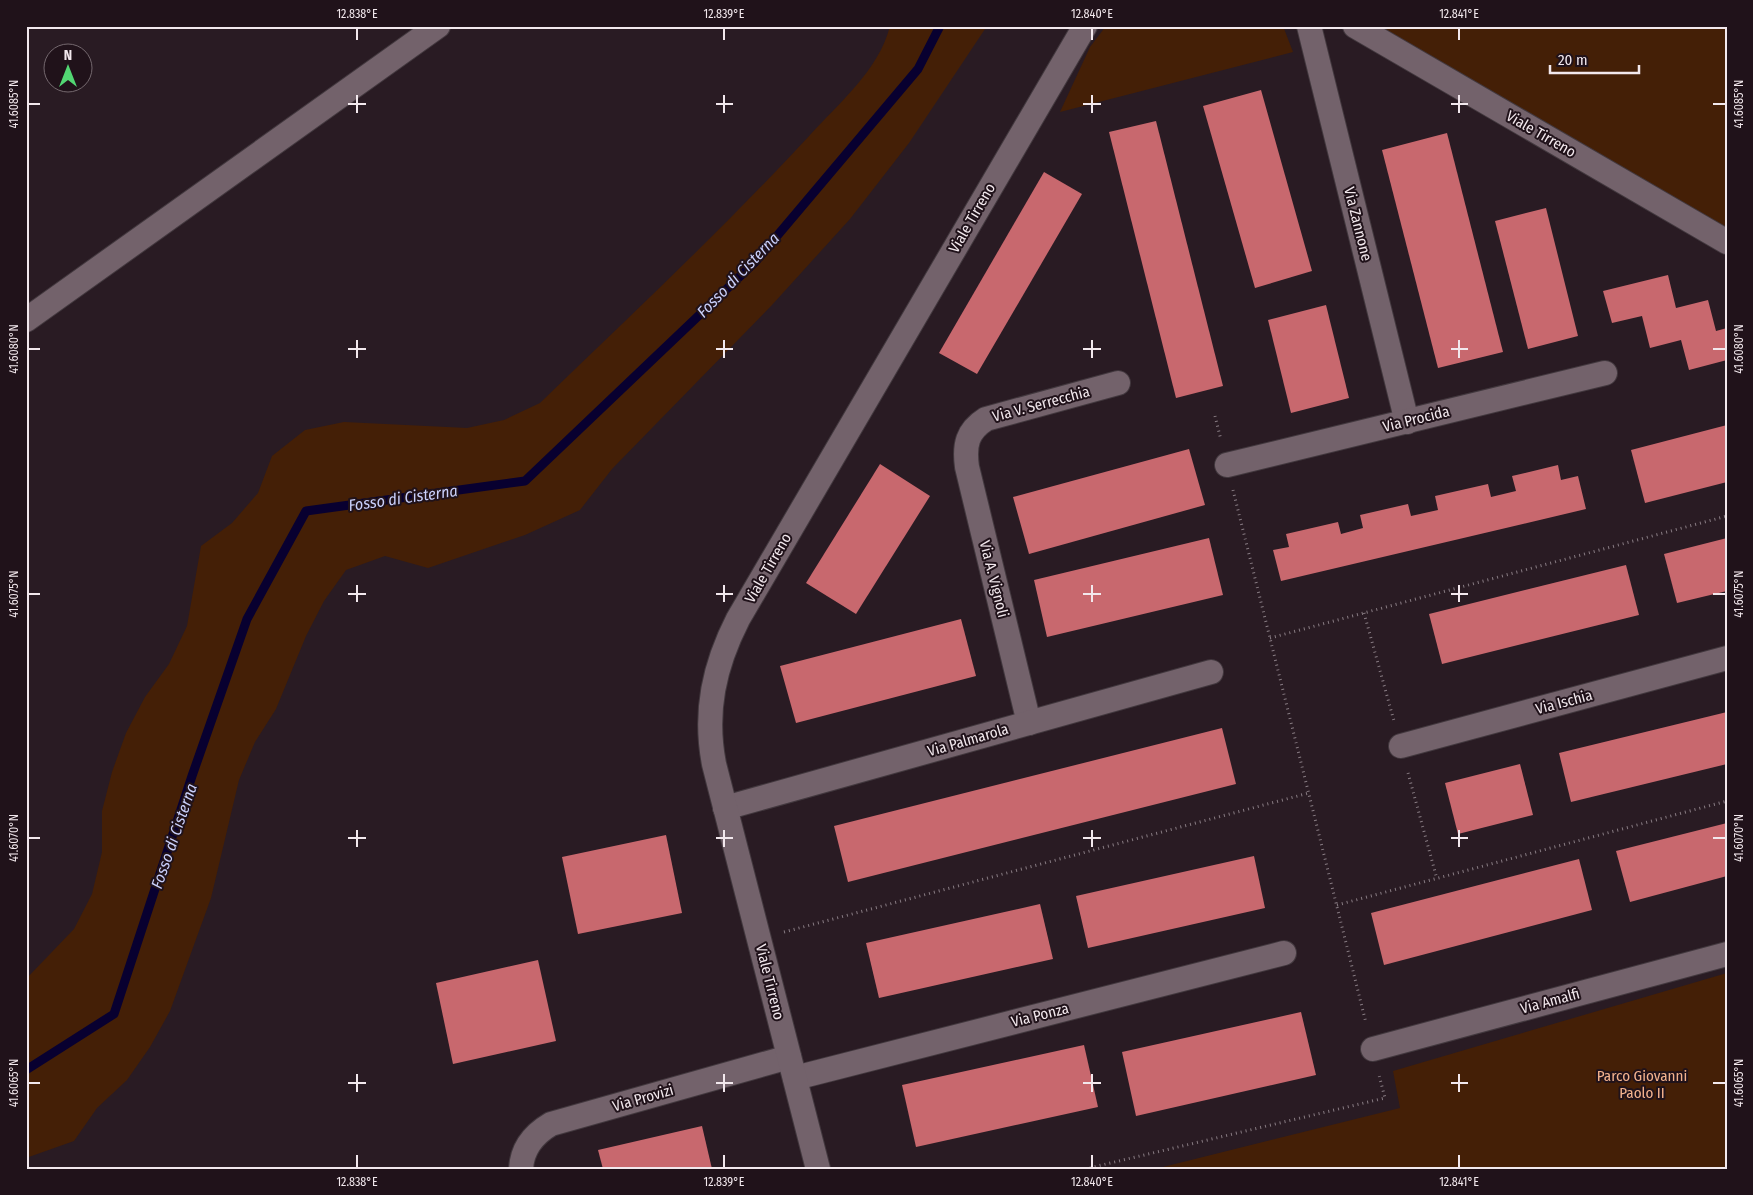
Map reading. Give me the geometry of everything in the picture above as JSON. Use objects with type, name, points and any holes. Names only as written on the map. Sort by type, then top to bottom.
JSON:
[{"type":"street","points":[[26,320],[438,26]]},
{"type":"street","name":"Viale Tirreno","points":[[818,1169],[711,749],[710,718],[716,674],[731,632],[1085,26]]},
{"type":"street","name":"Via Zannone","points":[[1309,26],[1407,422]]},
{"type":"street","name":"Viale Tirreno","points":[[1355,26],[1727,242]]},
{"type":"street","name":"Via Procida","points":[[1227,465],[1605,373]]},
{"type":"street","name":"Via V. Serrecchia","points":[[969,435],[980,423],[996,416],[1118,383]]},
{"type":"street","name":"Via A. Vignoli","points":[[969,435],[965,448],[967,467],[1029,723]]},
{"type":"street","name":"Via Ischia","points":[[1401,746],[1727,658]]},
{"type":"street","name":"Via Palmarola","points":[[725,808],[1211,672]]},
{"type":"street","name":"Via Ponza","points":[[792,1067],[1284,953]]},
{"type":"street","name":"Via Amalfi","points":[[1373,1049],[1727,954]]},
{"type":"street","name":"Via Provizi","points":[[521,1169],[523,1155],[530,1141],[551,1124],[792,1067]]},
{"type":"path","points":[[1085,1169],[1385,1098],[1215,416]]},
{"type":"path","points":[[1270,638],[1727,516]]},
{"type":"path","points":[[759,938],[1309,793]]},
{"type":"path","points":[[1337,905],[1727,801]]},
{"type":"green space","points":[[890,26],[987,26],[909,143],[850,219],[772,305],[612,469],[580,510],[525,535],[428,568],[385,556],[346,570],[324,601],[306,636],[276,709],[255,742],[239,780],[211,898],[170,1011],[150,1047],[127,1080],[97,1108],[74,1141],[26,1158],[26,979],[74,929],[92,894],[102,852],[102,811],[112,772],[126,733],[145,697],[169,664],[187,626],[201,546],[232,523],[258,493],[272,456],[305,430],[344,422],[467,428],[504,420],[540,403],[711,237],[845,98],[868,71],[877,57],[885,42]]},
{"type":"green space","points":[[1106,26],[1283,26],[1293,52],[1060,112],[1090,47]]},
{"type":"green space","points":[[1378,26],[1727,26],[1727,232]]},
{"type":"green space","name":"Parco Giovanni Paolo II","points":[[1727,973],[1727,1169],[1155,1169],[1400,1108],[1393,1071]]},
{"type":"building","points":[[1261,90],[1312,271],[1255,288],[1203,106]]},
{"type":"building","points":[[1156,121],[1223,386],[1176,398],[1109,132]]},
{"type":"building","points":[[1447,133],[1503,352],[1438,368],[1382,150]]},
{"type":"building","points":[[1044,172],[1082,194],[977,374],[939,353]]},
{"type":"building","points":[[1546,208],[1578,336],[1528,349],[1495,221]]},
{"type":"building","points":[[1668,275],[1676,308],[1708,300],[1716,331],[1727,328],[1727,360],[1689,370],[1681,340],[1650,348],[1642,316],[1612,323],[1603,291]]},
{"type":"building","points":[[1326,305],[1349,398],[1291,413],[1268,320]]},
{"type":"building","points":[[1727,425],[1727,482],[1645,503],[1631,450]]},
{"type":"building","points":[[1189,449],[1205,505],[1029,554],[1013,497]]},
{"type":"building","points":[[880,464],[930,496],[856,614],[806,583]]},
{"type":"building","points":[[1558,465],[1561,480],[1578,476],[1586,509],[1281,581],[1273,550],[1289,547],[1286,534],[1338,522],[1341,534],[1363,528],[1360,515],[1408,504],[1411,516],[1438,510],[1435,496],[1488,484],[1491,497],[1516,491],[1512,476]]},
{"type":"building","points":[[1209,538],[1223,595],[1047,637],[1034,580]]},
{"type":"building","points":[[1727,538],[1727,591],[1677,603],[1664,554]]},
{"type":"building","points":[[1626,565],[1639,615],[1442,664],[1429,614]]},
{"type":"building","points":[[961,619],[976,676],[796,723],[780,666]]},
{"type":"building","points":[[1727,712],[1727,764],[1571,802],[1559,753]]},
{"type":"building","points":[[1222,728],[1236,784],[848,882],[834,826]]},
{"type":"building","points":[[1520,764],[1533,815],[1458,834],[1445,783]]},
{"type":"building","points":[[1727,823],[1727,876],[1630,902],[1616,851]]},
{"type":"building","points":[[666,835],[682,913],[578,934],[562,857]]},
{"type":"building","points":[[1254,856],[1265,908],[1088,948],[1076,896]]},
{"type":"building","points":[[1579,859],[1592,910],[1384,965],[1371,913]]},
{"type":"building","points":[[1040,904],[1053,959],[879,998],[866,943]]},
{"type":"building","points":[[538,960],[556,1041],[453,1064],[436,983]]},
{"type":"building","points":[[1301,1012],[1316,1075],[1136,1116],[1122,1052]]},
{"type":"building","points":[[1084,1045],[1098,1107],[916,1147],[902,1085]]},
{"type":"building","points":[[702,1126],[712,1169],[603,1169],[598,1150]]},
{"type":"waterway","name":"Fosso di Cisterna","points":[[26,1070],[114,1014],[192,776],[247,619],[306,511],[525,481],[755,262],[918,69],[940,26]]}]
